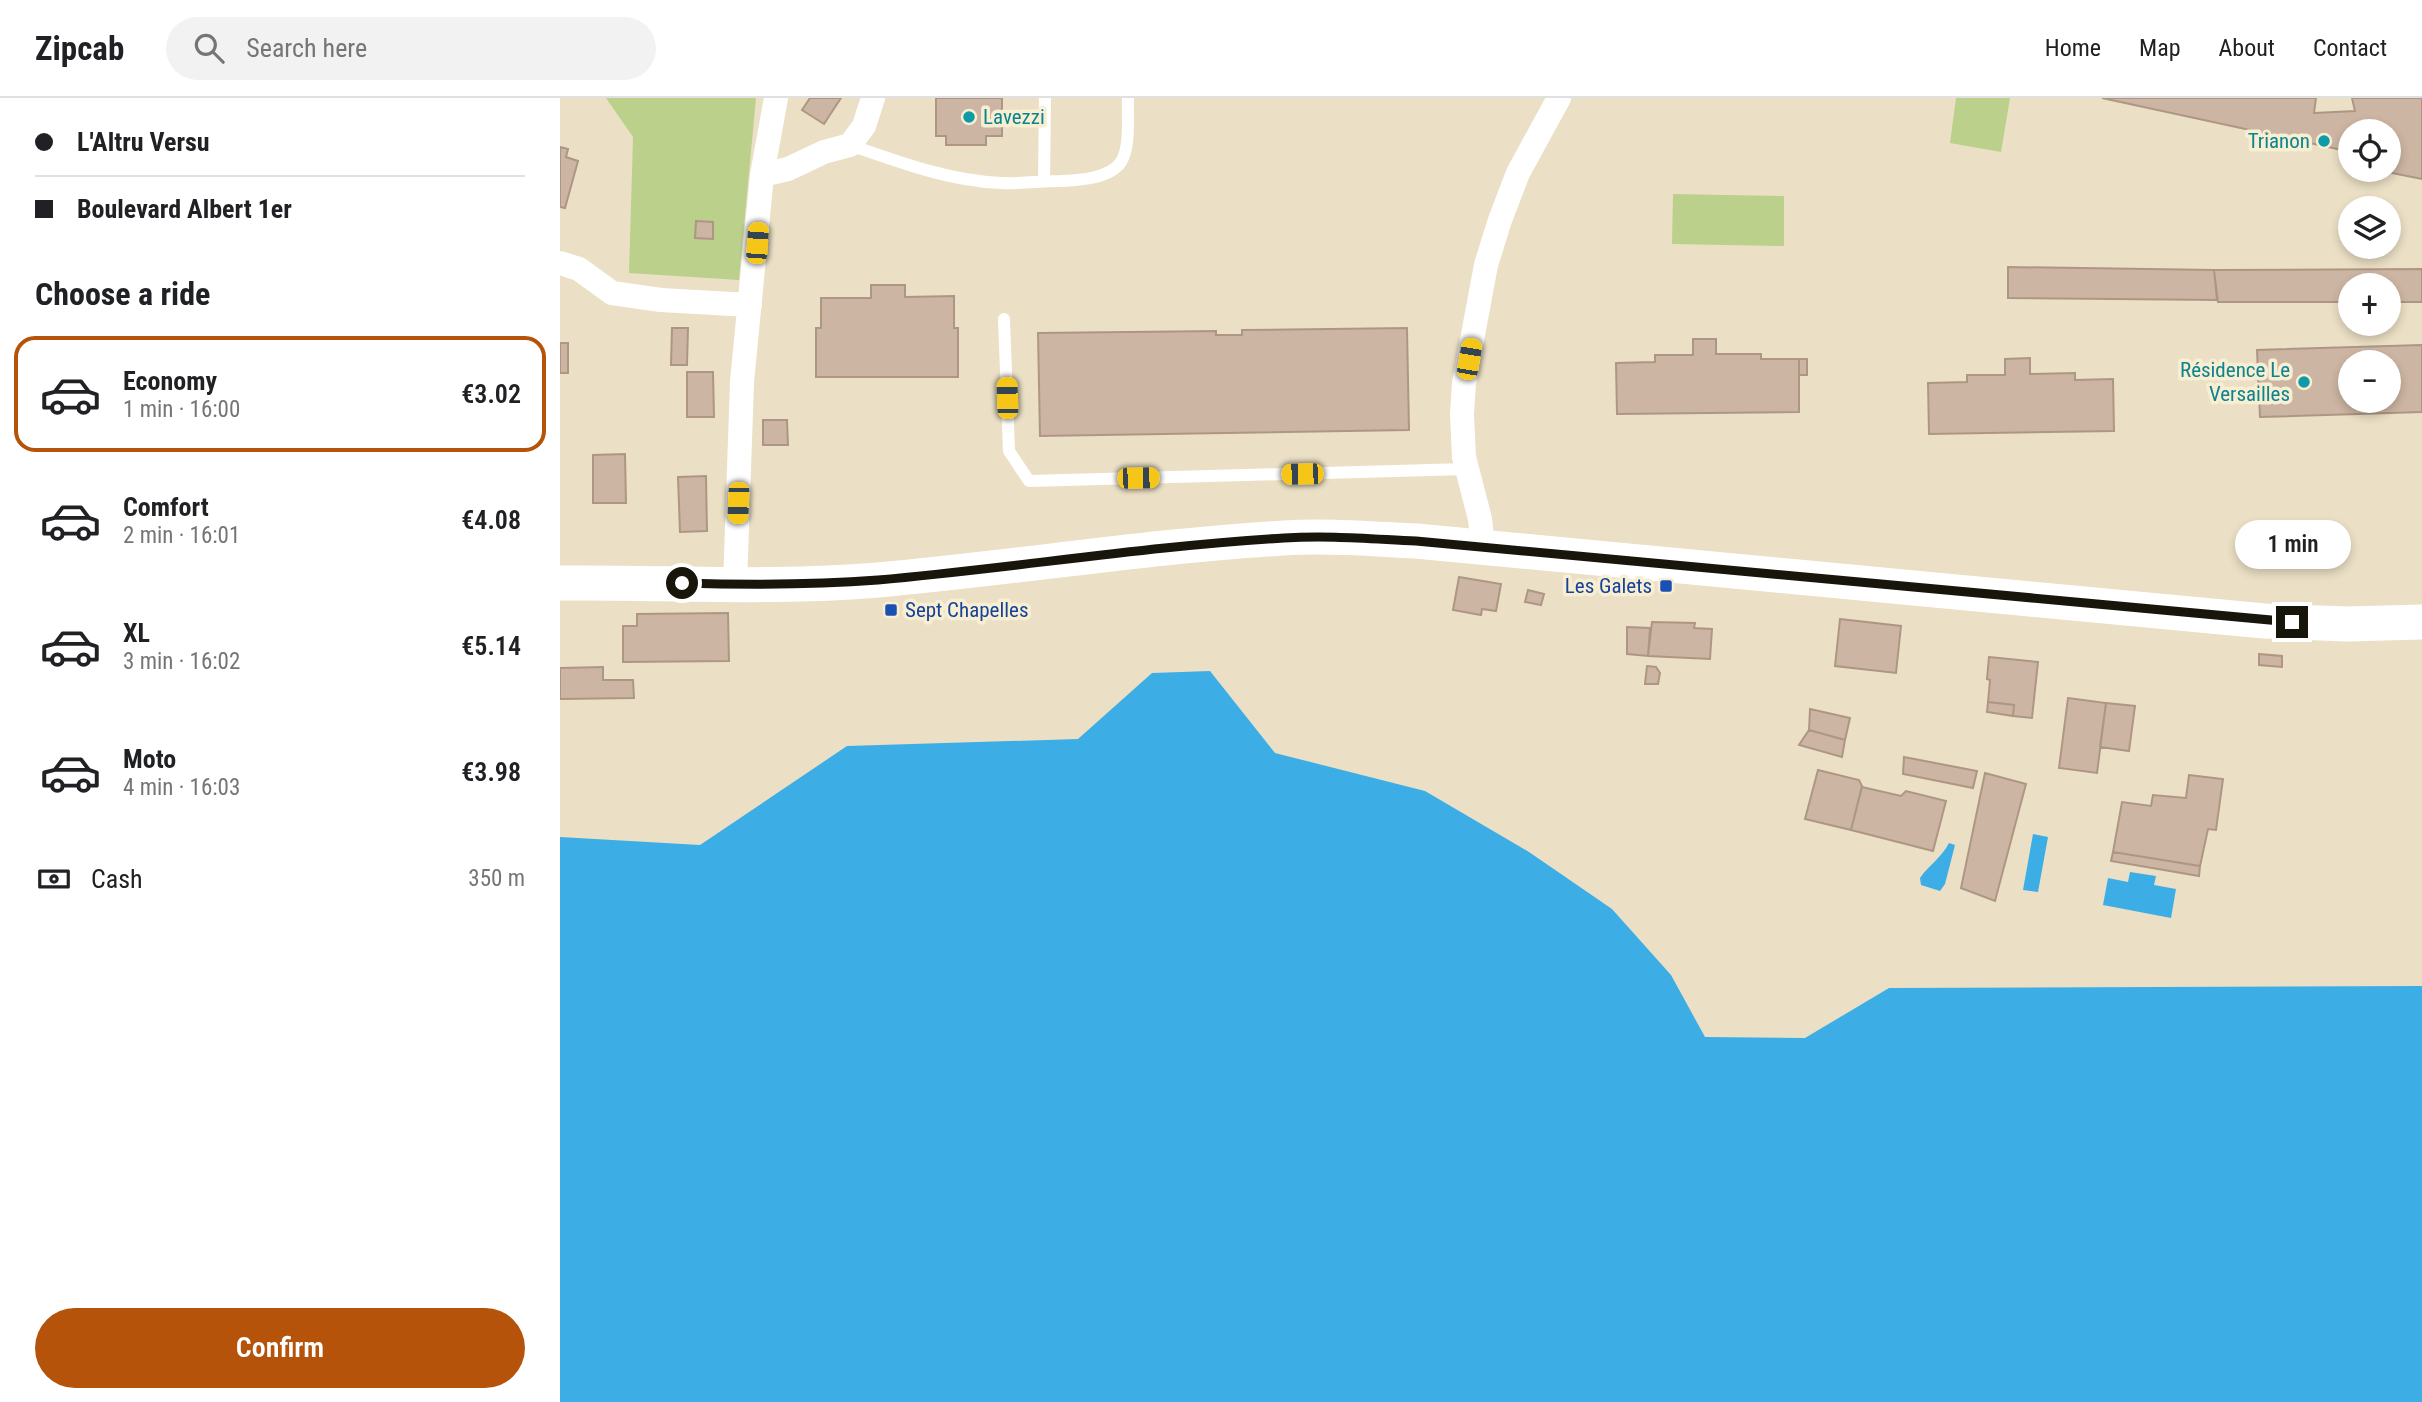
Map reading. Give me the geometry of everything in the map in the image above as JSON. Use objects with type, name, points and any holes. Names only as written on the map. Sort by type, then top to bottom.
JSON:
[{"type":"main road","points":[[560,583],[774,585],[877,580],[1286,538],[1390,540],[2264,621],[2348,624],[2422,622]]},
{"type":"street","points":[[735,585],[742,382],[762,175],[776,98]]},
{"type":"street","points":[[762,175],[788,169],[824,152],[850,145],[864,125],[873,98]]},
{"type":"street","points":[[1483,548],[1480,519],[1466,469],[1462,414],[1464,383],[1486,265],[1518,173],[1559,98]]},
{"type":"street","points":[[560,264],[579,269],[612,293],[661,300],[750,305]]},
{"type":"lane","points":[[1044,181],[1045,98]]},
{"type":"lane","points":[[850,145],[914,167],[967,179],[1002,183],[1084,180],[1105,173],[1120,163],[1126,144],[1128,98]]},
{"type":"lane","points":[[1004,319],[1009,451],[1029,481],[1466,469]]},
{"type":"green space","points":[[606,98],[756,98],[739,280],[629,273],[633,137]]},
{"type":"green space","points":[[1956,98],[2010,98],[2001,152],[1950,143]]},
{"type":"green space","points":[[1673,194],[1784,196],[1784,246],[1672,244]]},
{"type":"water","points":[[1210,671],[1275,753],[1425,791],[1529,852],[1612,909],[1671,975],[1705,1037],[1805,1038],[1889,988],[2422,986],[2422,1402],[560,1402],[560,837],[700,845],[847,746],[1078,739],[1152,673]]},
{"type":"water","points":[[2033,834],[2048,837],[2038,892],[2023,890]]},
{"type":"water","points":[[1949,843],[1955,845],[1945,884],[1940,891],[1921,885],[1920,878]]},
{"type":"water","points":[[2130,872],[2156,876],[2154,885],[2176,889],[2171,918],[2103,905],[2108,878],[2128,882]]},
{"type":"building","points":[[810,98],[841,98],[824,124],[802,110]]},
{"type":"building","name":"Lavezzi","points":[[936,98],[1002,98],[1002,136],[986,136],[986,145],[946,145],[946,136],[936,136]]},
{"type":"building","name":"Trianon","points":[[2102,98],[2316,98],[2314,113],[2355,111],[2352,98],[2422,98],[2422,179],[2401,175],[2401,119],[2338,119],[2338,149]]},
{"type":"building","points":[[560,147],[568,149],[566,157],[578,161],[565,208],[560,207]]},
{"type":"building","points":[[696,221],[713,222],[713,239],[695,238]]},
{"type":"building","points":[[2008,267],[2214,270],[2217,300],[2008,298]]},
{"type":"building","points":[[2422,269],[2422,302],[2401,302],[2401,273],[2338,273],[2338,302],[2218,302],[2214,270]]},
{"type":"building","points":[[871,285],[905,285],[905,297],[954,296],[954,328],[958,328],[958,377],[816,377],[816,328],[821,328],[821,298],[871,298]]},
{"type":"building","points":[[672,328],[688,328],[687,365],[671,365]]},
{"type":"building","points":[[1407,328],[1409,430],[1040,436],[1038,333],[1216,331],[1216,335],[1242,335],[1242,330]]},
{"type":"building","points":[[1693,339],[1716,339],[1716,354],[1761,354],[1761,359],[1799,359],[1799,412],[1617,414],[1616,363],[1655,362],[1655,355],[1693,355]]},
{"type":"building","points":[[560,343],[568,343],[568,373],[560,373]]},
{"type":"building","name":"Résidence Le Versailles","points":[[2422,345],[2422,412],[2401,413],[2401,350],[2338,350],[2338,413],[2390,413],[2260,417],[2257,350]]},
{"type":"building","points":[[2030,358],[2030,374],[2075,373],[2075,380],[2113,379],[2114,431],[1929,434],[1928,383],[1967,382],[1967,375],[2005,375],[2005,359]]},
{"type":"building","points":[[1799,359],[1807,359],[1807,375],[1799,375]]},
{"type":"building","points":[[687,372],[713,372],[714,417],[687,417]]},
{"type":"building","points":[[763,420],[787,420],[788,445],[763,445]]},
{"type":"building","points":[[625,454],[626,503],[593,503],[593,455]]},
{"type":"building","points":[[706,476],[707,531],[680,532],[678,477]]},
{"type":"building","points":[[1459,577],[1501,584],[1496,611],[1482,609],[1481,615],[1453,610]]},
{"type":"building","points":[[1528,590],[1544,594],[1541,605],[1525,602]]},
{"type":"building","points":[[728,613],[729,661],[623,662],[623,626],[637,626],[637,614]]},
{"type":"building","points":[[1840,619],[1901,626],[1896,673],[1835,666]]},
{"type":"building","points":[[1652,622],[1695,623],[1694,628],[1712,629],[1710,659],[1648,656]]},
{"type":"building","points":[[1627,627],[1650,628],[1648,656],[1627,654]]},
{"type":"building","points":[[2259,654],[2282,656],[2282,667],[2259,665]]},
{"type":"building","points":[[1989,657],[2038,662],[2032,718],[2013,716],[2014,705],[1988,702]]},
{"type":"building","points":[[1647,666],[1656,667],[1660,673],[1658,684],[1645,684]]},
{"type":"building","points":[[603,667],[603,680],[633,680],[634,698],[560,699],[560,668]]},
{"type":"building","points":[[2068,698],[2106,703],[2097,773],[2059,768]]},
{"type":"building","points":[[1988,702],[2014,705],[2013,716],[1987,712]]},
{"type":"building","points":[[2106,703],[2135,706],[2129,751],[2100,747]]},
{"type":"building","points":[[1810,709],[1850,718],[1845,740],[1809,730]]},
{"type":"building","points":[[1809,730],[1845,740],[1842,757],[1799,745]]},
{"type":"building","points":[[1904,757],[1977,771],[1973,788],[1903,774]]},
{"type":"building","points":[[1818,770],[1859,780],[1862,786],[1851,830],[1805,819]]},
{"type":"building","points":[[1985,773],[2026,784],[1995,901],[1961,888]]},
{"type":"building","points":[[2189,775],[2223,779],[2216,830],[2208,829],[2200,866],[2113,852],[2122,802],[2151,806],[2153,795],[2186,798]]},
{"type":"building","points":[[1862,787],[1901,796],[1906,791],[1946,801],[1933,851],[1851,830]]},
{"type":"building","points":[[2113,852],[2200,866],[2199,876],[2111,861]]},
{"type":"place","name":"Lavezzi","points":[[969,117]]},
{"type":"place","name":"Trianon","points":[[2324,141]]},
{"type":"place","name":"Résidence Le Versailles","points":[[2304,382]]},
{"type":"place","name":"Les Galets","points":[[1666,586]]},
{"type":"place","name":"Sept Chapelles","points":[[891,610]]},
{"type":"route","points":[[682,583],[774,585],[877,580],[1197,545],[1286,538],[1351,538],[1416,541],[2292,622]]}]
